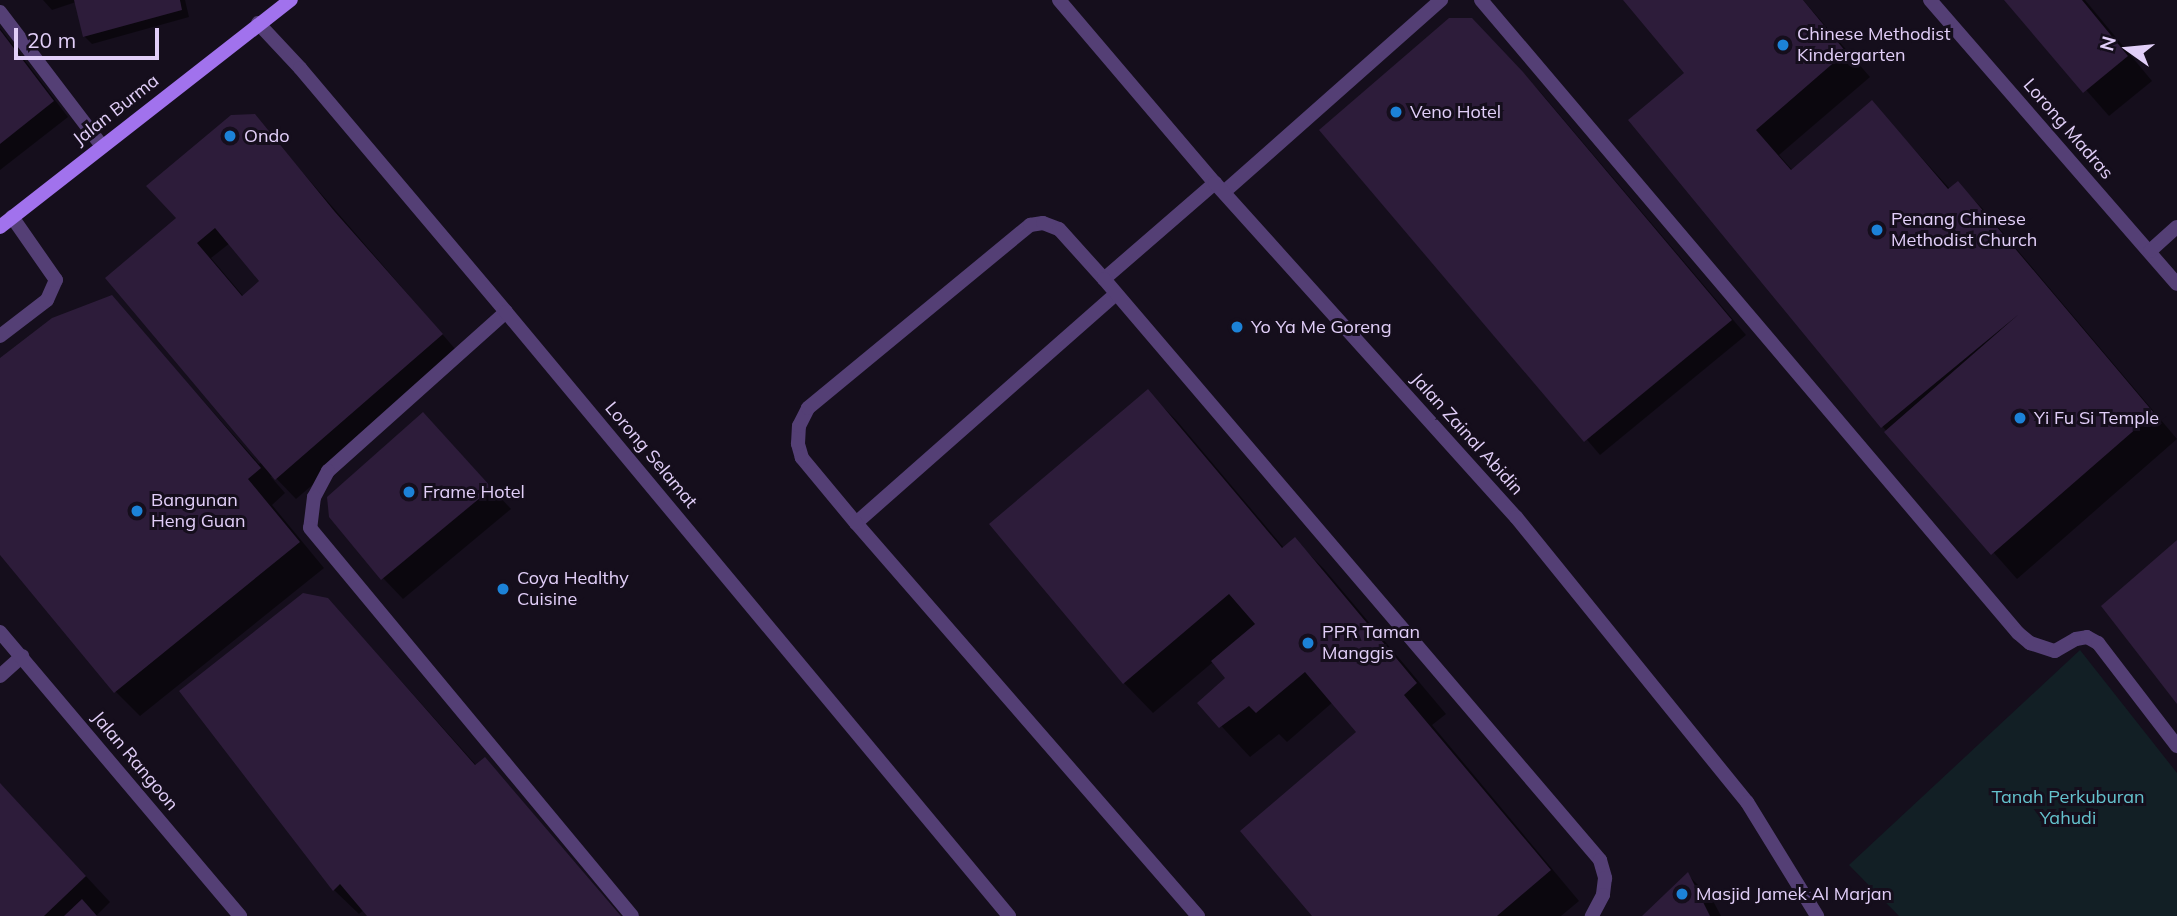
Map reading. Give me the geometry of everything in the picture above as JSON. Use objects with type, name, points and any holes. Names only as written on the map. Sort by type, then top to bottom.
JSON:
[{"type":"main road","name":"Jalan Burma","points":[[0,227],[290,0]]},
{"type":"street","name":"Jalan Zainal Abidin","points":[[1059,0],[1219,188],[1516,517],[1747,802],[1817,916]]},
{"type":"street","points":[[1104,279],[1219,188],[1441,0]]},
{"type":"street","points":[[1481,0],[2018,633],[2030,643],[2055,651],[2076,639],[2087,638],[2098,643],[2177,746]]},
{"type":"street","name":"Lorong Madras","points":[[1930,0],[2177,284]]},
{"type":"street","points":[[0,12],[102,146]]},
{"type":"street","name":"Lorong Selamat","points":[[258,23],[300,68],[506,312],[1009,916]]},
{"type":"street","points":[[0,335],[47,300],[54,291],[56,280],[12,217]]},
{"type":"street","points":[[1198,916],[856,523],[802,458],[798,444],[799,426],[808,408],[1030,225],[1043,223],[1059,229],[1104,279],[1600,860],[1605,878],[1603,895],[1592,916]]},
{"type":"street","points":[[2150,251],[2177,227]]},
{"type":"street","points":[[856,523],[1116,294]]},
{"type":"street","points":[[506,312],[328,471],[314,498],[310,528],[632,916]]},
{"type":"street","name":"Jalan Rangoon","points":[[0,632],[240,916]]},
{"type":"street","points":[[0,676],[22,656]]},
{"type":"green space","name":"Tanah Perkuburan Yahudi","points":[[2080,650],[2177,773],[2177,916],[1899,916],[1849,865]]},
{"type":"building","points":[[74,0],[180,0],[182,10],[83,37]]},
{"type":"building","name":"Penang Chinese Methodist Church","points":[[1623,0],[1803,0],[1846,52],[1756,130],[1791,170],[1872,100],[1948,189],[1958,181],[2154,413],[1991,555],[1884,432],[2019,314],[1881,428],[1628,120],[1684,73]]},
{"type":"building","points":[[2004,0],[2082,0],[2128,56],[2083,93]]},
{"type":"building","points":[[1449,18],[1472,18],[1523,72],[1732,320],[1584,442],[1319,130]]},
{"type":"building","points":[[0,30],[54,101],[0,144]]},
{"type":"building","points":[[255,114],[335,212],[443,334],[275,480],[105,278],[176,218],[146,186],[231,115]],"holes":[[[215,228],[259,281],[242,296],[197,243]]]},
{"type":"building","name":"Bangunan Heng Guan","points":[[112,295],[261,468],[248,479],[300,542],[114,693],[0,555],[0,358],[52,318]]},
{"type":"building","name":"PPR Taman Manggis","points":[[1148,389],[1282,548],[1295,537],[1417,683],[1404,695],[1551,870],[1497,916],[1312,916],[1240,831],[1356,732],[1305,672],[1256,713],[1249,706],[1219,728],[1197,703],[1225,678],[1211,661],[1255,624],[1229,594],[1123,684],[989,524]]},
{"type":"building","name":"Frame Hotel","points":[[423,412],[492,488],[381,580],[329,517],[327,497]]},
{"type":"building","points":[[2177,540],[2177,704],[2101,606]]},
{"type":"building","points":[[303,593],[328,598],[475,765],[485,757],[621,916],[367,916],[340,884],[333,891],[179,691]]},
{"type":"building","points":[[0,783],[86,876],[44,916],[0,916]]},
{"type":"building","name":"Masjid Jamek Al Marjan","points":[[1688,872],[1710,916],[1642,916]]},
{"type":"building","points":[[82,899],[97,916],[64,916]]},
{"type":"place","name":"Chinese Methodist Kindergarten","points":[[1783,45]]},
{"type":"place","name":"Veno Hotel","points":[[1396,112]]},
{"type":"place","name":"Ondo","points":[[230,136]]},
{"type":"place","name":"Penang Chinese Methodist Church","points":[[1877,230]]},
{"type":"place","name":"Yo Ya Me Goreng","points":[[1237,327]]},
{"type":"place","name":"Yi Fu Si Temple","points":[[2020,418]]},
{"type":"place","name":"Frame Hotel","points":[[409,492]]},
{"type":"place","name":"Bangunan Heng Guan","points":[[137,511]]},
{"type":"place","name":"Coya Healthy Cuisine","points":[[503,589]]},
{"type":"place","name":"PPR Taman Manggis","points":[[1308,643]]},
{"type":"place","name":"Masjid Jamek Al Marjan","points":[[1682,894]]}]
